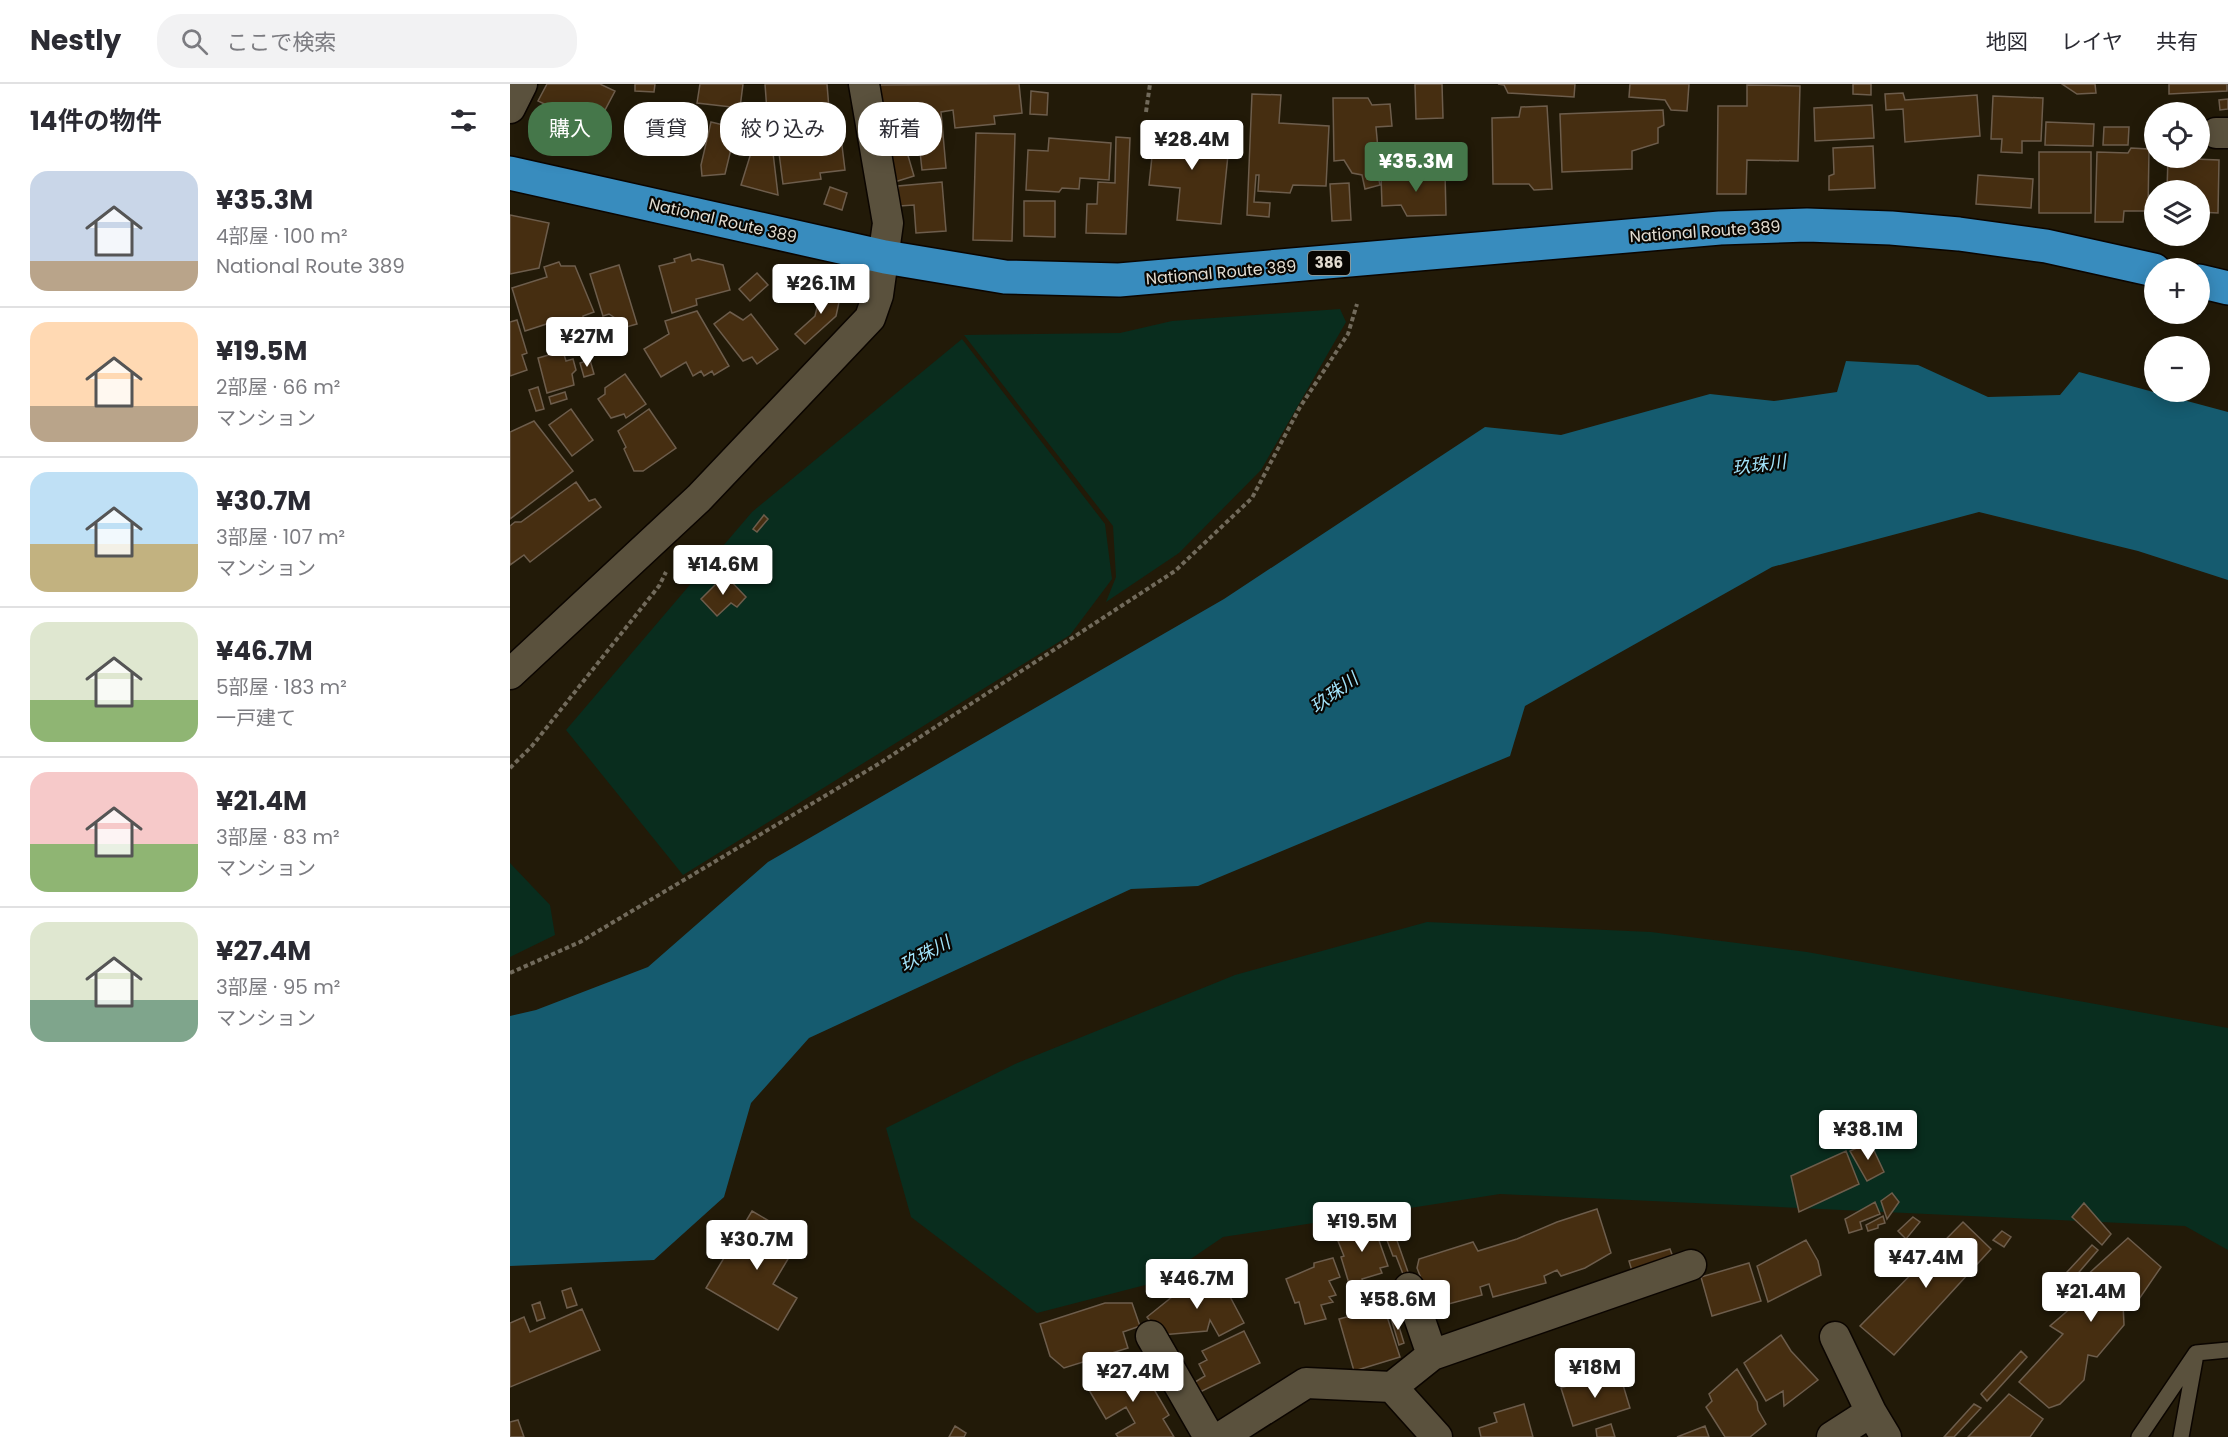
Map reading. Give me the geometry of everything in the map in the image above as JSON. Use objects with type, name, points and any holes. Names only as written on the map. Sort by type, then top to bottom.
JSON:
[{"type":"highway","name":"National Route 389","points":[[510,173],[885,257],[1005,277],[1119,280],[1720,228],[1807,225],[1891,228],[1959,234],[2046,246],[2144,268]]},
{"type":"highway","points":[[2210,284],[2228,288]]},
{"type":"street","points":[[510,108],[522,84]]},
{"type":"street","points":[[510,674],[699,498],[870,318],[878,295],[888,223],[864,84]]},
{"type":"street","points":[[1221,1437],[1306,1383],[1392,1387],[1432,1355],[1691,1265]]},
{"type":"street","points":[[1409,1288],[1432,1355]]},
{"type":"street","points":[[1151,1336],[1209,1437]]},
{"type":"street","points":[[1832,1437],[1878,1425],[1835,1337]]},
{"type":"street","points":[[1392,1387],[1437,1437]]},
{"type":"lane","points":[[2196,1353],[2228,1350]]},
{"type":"lane","points":[[2139,1437],[2196,1353]]},
{"type":"lane","points":[[2181,1437],[2196,1353]]},
{"type":"path","points":[[1146,112],[1150,84]]},
{"type":"path","points":[[510,972],[580,942],[870,769],[1175,572],[1252,498],[1300,407],[1348,334],[1357,304]]},
{"type":"path","points":[[510,768],[531,746],[659,586],[669,564]]},
{"type":"green space","points":[[1340,309],[1346,322],[1261,470],[1179,553],[1106,602],[1116,577],[1113,526],[964,335],[1120,333],[1172,321]]},
{"type":"green space","points":[[962,339],[1105,524],[1112,579],[1070,635],[683,875],[566,730],[752,512]]},
{"type":"green space","points":[[510,863],[550,905],[555,935],[510,957]]},
{"type":"green space","points":[[1427,922],[1651,932],[1807,952],[2228,1028],[2228,1250],[2185,1226],[1500,1194],[1223,1237],[1157,1282],[1037,1313],[911,1217],[886,1128],[1015,1064],[1235,975]]},
{"type":"water","name":"玖珠川","points":[[1846,361],[1918,365],[1988,397],[2060,395],[2079,372],[2144,389],[2144,402],[2191,402],[2228,412],[2228,580],[2138,551],[1979,512],[1772,567],[1525,706],[1510,756],[1198,886],[1131,889],[809,1038],[751,1103],[724,1197],[654,1260],[510,1266],[510,1016],[536,1010],[648,967],[768,862],[1224,599],[1485,427],[1561,435],[1710,394],[1774,401],[1837,392]]},
{"type":"building","points":[[547,84],[600,84],[615,91],[609,102],[538,101]]},
{"type":"building","points":[[635,84],[655,84],[654,92],[635,91]]},
{"type":"building","points":[[700,84],[743,84],[741,102],[720,102],[720,106],[697,102]]},
{"type":"building","points":[[765,84],[827,84],[828,102],[766,102]]},
{"type":"building","points":[[1019,84],[1022,113],[994,116],[995,124],[955,128],[953,110],[942,112],[942,102],[878,102],[876,85]]},
{"type":"building","points":[[1415,84],[1442,84],[1443,118],[1416,119]]},
{"type":"building","points":[[1498,84],[1575,84],[1574,97],[1508,93],[1504,85]]},
{"type":"building","points":[[1630,84],[1689,84],[1687,111],[1671,110],[1665,100],[1629,97]]},
{"type":"building","points":[[1853,84],[1871,84],[1871,95],[1853,94]]},
{"type":"building","points":[[2062,84],[2095,84],[2096,93],[2077,94]]},
{"type":"building","points":[[2169,84],[2227,84],[2227,91],[2169,94]]},
{"type":"building","points":[[1747,85],[1800,86],[1798,161],[1747,160],[1746,194],[1717,194],[1718,106],[1747,106]]},
{"type":"building","points":[[1031,91],[1048,93],[1047,115],[1030,114]]},
{"type":"building","points":[[1903,93],[1905,100],[1977,95],[1980,136],[1905,142],[1903,109],[1886,110],[1885,94]]},
{"type":"building","points":[[1252,94],[1281,95],[1279,123],[1329,126],[1326,186],[1293,185],[1290,193],[1258,191],[1259,175],[1256,175],[1254,202],[1270,203],[1269,217],[1247,215]]},
{"type":"building","points":[[1993,96],[2043,98],[2041,141],[2022,141],[2022,153],[2001,152],[2002,139],[1991,139]]},
{"type":"building","points":[[1333,98],[1368,98],[1372,105],[1390,104],[1392,126],[1376,127],[1379,160],[1376,165],[1380,185],[1365,189],[1362,175],[1352,173],[1344,160],[1334,161]]},
{"type":"building","points":[[2228,99],[2228,109],[2220,110],[2219,100]]},
{"type":"building","points":[[1872,105],[1874,138],[1815,141],[1814,108]]},
{"type":"building","points":[[1547,106],[1552,189],[1534,190],[1529,184],[1493,184],[1492,118],[1519,117],[1521,107]]},
{"type":"building","points":[[1663,110],[1664,125],[1658,128],[1658,143],[1632,151],[1632,169],[1562,172],[1560,114]]},
{"type":"building","points":[[711,122],[720,124],[720,156],[729,156],[725,174],[702,176],[703,156],[708,156],[708,135]]},
{"type":"building","points":[[2046,122],[2094,124],[2093,146],[2045,145]]},
{"type":"building","points":[[942,123],[946,168],[922,170],[920,156],[942,156]]},
{"type":"building","points":[[2104,127],[2129,127],[2128,145],[2103,145]]},
{"type":"building","points":[[1155,128],[1230,135],[1221,224],[1177,220],[1180,188],[1149,185]]},
{"type":"building","points":[[976,133],[1015,134],[1012,241],[973,240]]},
{"type":"building","points":[[1116,137],[1130,138],[1126,234],[1086,233],[1087,204],[1097,204],[1098,182],[1115,183]]},
{"type":"building","points":[[1049,138],[1111,143],[1109,180],[1080,178],[1079,189],[1062,188],[1059,192],[1026,190],[1028,150],[1048,151]]},
{"type":"building","points":[[1873,146],[1875,188],[1829,190],[1829,176],[1834,174],[1833,148]]},
{"type":"building","points":[[2131,148],[2144,149],[2144,168],[2149,168],[2148,180],[2144,180],[2144,211],[2124,211],[2123,222],[2095,222],[2097,152],[2128,153]]},
{"type":"building","points":[[2039,152],[2091,152],[2091,213],[2039,213]]},
{"type":"building","points":[[750,156],[773,156],[778,195],[741,185]]},
{"type":"building","points":[[779,156],[843,156],[845,170],[820,173],[821,179],[783,184]]},
{"type":"building","points":[[881,156],[908,156],[914,176],[888,184]]},
{"type":"building","points":[[2210,160],[2219,160],[2218,213],[2210,213],[2210,180],[2167,180],[2168,168],[2210,168]]},
{"type":"building","points":[[1445,172],[1446,215],[1407,216],[1401,205],[1382,206],[1381,175]]},
{"type":"building","points":[[1978,175],[2033,179],[2031,208],[1976,204]]},
{"type":"building","points":[[942,182],[946,231],[916,233],[914,205],[899,206],[898,186]]},
{"type":"building","points":[[1349,183],[1351,220],[1332,221],[1330,184]]},
{"type":"building","points":[[830,187],[847,193],[842,210],[824,204]]},
{"type":"building","points":[[1024,201],[1055,201],[1055,237],[1024,236]]},
{"type":"building","points":[[510,215],[549,223],[539,268],[510,274]]},
{"type":"building","points":[[690,254],[692,261],[698,259],[723,265],[730,290],[696,299],[697,305],[672,313],[659,266],[675,262],[674,259]]},
{"type":"building","points":[[559,262],[561,266],[575,266],[594,312],[583,316],[583,320],[569,324],[565,318],[525,331],[512,288],[547,277],[544,267]]},
{"type":"building","points":[[619,265],[637,324],[619,329],[615,318],[609,314],[603,316],[590,274]]},
{"type":"building","points":[[757,273],[768,285],[750,301],[739,289]]},
{"type":"building","points":[[822,288],[841,293],[836,316],[805,344],[795,334],[815,316]]},
{"type":"building","points":[[697,311],[729,366],[714,375],[712,371],[704,376],[701,371],[693,376],[686,362],[661,377],[644,349],[669,334],[665,321]]},
{"type":"building","points":[[730,312],[743,320],[751,314],[778,349],[757,364],[752,357],[743,361],[714,324]]},
{"type":"building","points":[[517,320],[527,353],[522,355],[527,370],[510,376],[510,322]]},
{"type":"building","points":[[563,351],[566,361],[573,359],[576,370],[572,374],[574,385],[547,393],[538,358]]},
{"type":"building","points":[[590,360],[594,374],[584,377],[580,363]]},
{"type":"building","points":[[625,374],[646,404],[626,418],[624,414],[611,418],[598,399],[605,394],[605,388]]},
{"type":"building","points":[[538,387],[544,409],[536,411],[529,390]]},
{"type":"building","points":[[565,392],[567,399],[551,404],[549,397]]},
{"type":"building","points":[[571,409],[593,440],[572,456],[549,425]]},
{"type":"building","points":[[649,409],[676,448],[643,471],[634,471],[618,431]]},
{"type":"building","points":[[534,421],[573,471],[510,519],[510,432]]},
{"type":"building","points":[[576,482],[589,501],[595,499],[601,507],[530,562],[524,555],[510,565],[510,526],[515,522],[521,522]]},
{"type":"building","points":[[764,515],[768,519],[757,532],[753,529]]},
{"type":"building","points":[[725,575],[746,597],[737,607],[731,603],[717,616],[701,599]]},
{"type":"building","points":[[1870,1142],[1884,1172],[1867,1181],[1850,1151]]},
{"type":"building","points":[[1846,1151],[1859,1184],[1799,1212],[1791,1176]]},
{"type":"building","points":[[1892,1193],[1899,1202],[1887,1219],[1881,1201]]},
{"type":"building","points":[[1875,1202],[1880,1214],[1860,1222],[1862,1229],[1849,1233],[1845,1219]]},
{"type":"building","points":[[2084,1203],[2111,1234],[2102,1245],[2072,1217]]},
{"type":"building","points":[[1597,1209],[1611,1253],[1585,1268],[1561,1276],[1557,1270],[1544,1276],[1546,1283],[1493,1297],[1489,1284],[1480,1287],[1482,1295],[1441,1306],[1431,1304],[1417,1268],[1419,1259],[1473,1242],[1478,1251]]},
{"type":"building","points":[[752,1211],[800,1239],[773,1284],[797,1298],[778,1330],[706,1288]]},
{"type":"building","points":[[1883,1216],[1885,1223],[1868,1231],[1866,1225]]},
{"type":"building","points":[[1913,1217],[1920,1222],[1906,1239],[1898,1231]]},
{"type":"building","points":[[1371,1218],[1388,1266],[1380,1268],[1382,1273],[1362,1279],[1364,1285],[1351,1290],[1341,1257],[1344,1256],[1338,1241],[1351,1236],[1347,1224]]},
{"type":"building","points":[[1963,1222],[1991,1249],[1894,1355],[1860,1326]]},
{"type":"building","points":[[2002,1231],[2011,1237],[2004,1247],[1993,1240]]},
{"type":"building","points":[[1394,1232],[1408,1272],[1403,1274],[1385,1235]]},
{"type":"building","points":[[2128,1238],[2161,1267],[2135,1305],[2123,1303],[2124,1325],[2097,1357],[2088,1355],[2084,1380],[2060,1404],[2049,1408],[2019,1382],[2063,1334],[2050,1326],[2094,1288],[2085,1277]]},
{"type":"building","points":[[1806,1240],[1818,1261],[1821,1275],[1768,1302],[1757,1266]]},
{"type":"building","points":[[2092,1245],[2098,1250],[2062,1292],[2055,1285]]},
{"type":"building","points":[[1670,1249],[1673,1257],[1632,1271],[1629,1261]]},
{"type":"building","points":[[1333,1258],[1340,1277],[1329,1281],[1336,1295],[1329,1297],[1333,1302],[1321,1305],[1326,1319],[1305,1324],[1299,1302],[1295,1303],[1286,1279],[1314,1267],[1314,1263]]},
{"type":"building","points":[[1749,1263],[1761,1301],[1712,1316],[1701,1277]]},
{"type":"building","points":[[1219,1276],[1244,1323],[1219,1336],[1210,1320],[1207,1331],[1161,1335],[1147,1317],[1178,1292],[1179,1285]]},
{"type":"building","points":[[571,1288],[577,1305],[567,1308],[562,1291]]},
{"type":"building","points":[[540,1302],[545,1318],[537,1321],[532,1305]]},
{"type":"building","points":[[1105,1303],[1132,1303],[1140,1326],[1123,1332],[1128,1348],[1064,1368],[1050,1356],[1040,1324]]},
{"type":"building","points":[[1384,1307],[1400,1357],[1354,1371],[1339,1319]]},
{"type":"building","points":[[582,1309],[600,1350],[510,1387],[510,1323],[524,1317],[530,1332]]},
{"type":"building","points":[[1396,1317],[1404,1343],[1399,1345],[1391,1318]]},
{"type":"building","points":[[1244,1331],[1260,1363],[1200,1392],[1195,1382],[1205,1376],[1199,1364],[1207,1360],[1202,1351]]},
{"type":"building","points":[[1781,1335],[1791,1351],[1818,1380],[1784,1406],[1783,1391],[1766,1401],[1744,1363]]},
{"type":"building","points":[[2021,1351],[2027,1357],[1987,1401],[1981,1394]]},
{"type":"building","points":[[1138,1362],[1169,1415],[1163,1419],[1174,1437],[1118,1437],[1116,1434],[1135,1423],[1126,1407],[1106,1419],[1089,1390]]},
{"type":"building","points":[[1737,1369],[1757,1402],[1758,1410],[1766,1424],[1750,1437],[1725,1437],[1706,1407],[1712,1401],[1709,1394]]},
{"type":"building","points":[[1620,1375],[1630,1408],[1573,1426],[1561,1388],[1597,1376],[1601,1382]]},
{"type":"building","points":[[2009,1394],[2043,1419],[2030,1437],[1968,1437]]},
{"type":"building","points":[[1524,1404],[1533,1437],[1481,1437],[1479,1428],[1497,1422],[1494,1413]]},
{"type":"building","points":[[1974,1404],[1981,1408],[1954,1437],[1944,1437]]},
{"type":"building","points":[[518,1420],[524,1437],[510,1437],[510,1422]]},
{"type":"building","points":[[1611,1424],[1615,1437],[1597,1437],[1596,1429]]},
{"type":"building","points":[[955,1426],[966,1433],[964,1437],[949,1437]]},
{"type":"building","points":[[1705,1426],[1709,1437],[1677,1437]]}]
